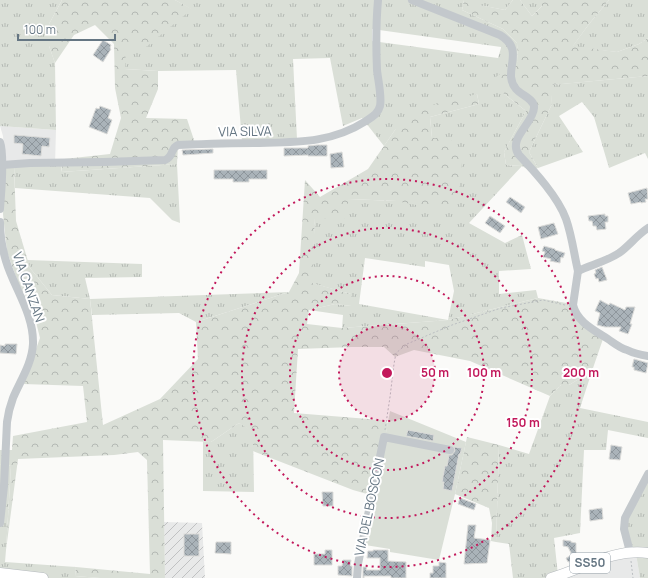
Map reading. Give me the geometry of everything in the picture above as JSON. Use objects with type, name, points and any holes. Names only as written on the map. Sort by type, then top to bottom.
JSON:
[{"type":"main road","name":"SS50","points":[[551,578],[605,557],[630,556],[648,553]]},
{"type":"main road","points":[[1,575],[43,578]]},
{"type":"street","name":"VIA SILVA","points":[[2,165],[165,160],[171,156],[174,147],[178,145],[299,142],[342,134],[372,117],[376,114],[380,106],[376,34],[378,0]]},
{"type":"street","points":[[412,0],[500,35],[510,42],[513,52],[511,75],[513,85],[532,102],[534,107],[533,113],[516,142],[515,149],[550,191],[564,215],[571,236],[578,271],[573,305],[574,310],[579,318],[592,329],[622,348],[648,356]]},
{"type":"street","points":[[0,142],[2,147],[0,209]]},
{"type":"street","name":"VIA CANZAN","points":[[0,222],[6,261],[27,312],[33,344],[27,366],[10,405],[7,422],[4,486],[0,523]]},
{"type":"street","points":[[578,271],[610,258],[648,228]]},
{"type":"street","points":[[384,437],[450,450]]},
{"type":"street","name":"VIA DEL BOSCON","points":[[357,578],[358,564],[384,437]]},
{"type":"street","points":[[630,556],[624,529],[625,518],[648,474]]},
{"type":"path","points":[[384,437],[396,353],[407,344],[452,325],[501,308],[543,300],[563,305],[573,305]]},
{"type":"path","points":[[630,556],[633,578]]},
{"type":"shaded area","points":[[0,126],[56,130],[55,165],[5,167],[3,136]]},
{"type":"shaded area","points":[[164,522],[202,523],[205,578],[165,578]]},
{"type":"shaded area","points":[[635,548],[640,578],[550,578]]},
{"type":"green space","points":[[0,0],[62,0],[49,24],[49,46],[55,63],[56,130],[0,126]]},
{"type":"green space","points":[[62,0],[175,0],[192,9],[146,47],[126,47],[125,69],[158,71],[158,89],[146,118],[187,119],[195,143],[178,146],[177,164],[61,172],[64,159],[110,154],[121,118],[115,88],[114,44],[95,25],[74,35],[55,63],[49,46],[49,24]]},
{"type":"green space","points":[[175,0],[464,0],[462,10],[503,29],[517,43],[518,61],[503,93],[526,111],[504,152],[506,165],[522,166],[469,223],[505,243],[522,235],[531,269],[499,271],[499,294],[536,290],[538,298],[448,320],[342,328],[343,315],[309,310],[335,304],[351,306],[351,294],[311,283],[315,218],[349,199],[396,201],[432,138],[430,117],[479,104],[477,94],[395,130],[384,146],[362,118],[343,126],[330,58],[293,59],[297,139],[242,141],[236,70],[158,71],[125,69],[125,47],[191,9]],"holes":[[[372,29],[501,47],[501,48],[498,58],[372,41]],[[365,258],[425,267],[425,261],[449,265],[454,291],[448,320],[359,304]]]},
{"type":"green space","points":[[464,0],[480,0],[480,5],[505,10],[513,0],[520,0],[532,16],[542,6],[542,0],[609,0],[573,46],[617,52],[639,44],[648,38],[648,76],[551,85],[552,104],[529,152],[538,168],[530,171],[522,166],[506,165],[504,152],[526,111],[503,93],[496,77],[518,61],[517,43],[503,29],[462,10]]},
{"type":"green space","points":[[480,0],[513,0],[505,10],[479,5]]},
{"type":"green space","points":[[520,0],[542,0],[542,6],[532,16]]},
{"type":"green space","points":[[609,0],[648,0],[648,38],[639,44],[617,52],[572,47],[589,24]]},
{"type":"green space","points":[[648,76],[648,159],[645,153],[609,168],[594,117],[582,102],[559,116],[583,152],[538,168],[529,152],[552,104],[550,85]]},
{"type":"green space","points":[[477,94],[479,104],[430,117],[432,138],[450,138],[462,162],[459,190],[447,211],[396,201],[349,199],[344,219],[315,218],[312,283],[351,294],[351,306],[335,304],[309,310],[307,324],[342,328],[448,320],[538,298],[572,304],[574,312],[604,336],[592,371],[569,385],[561,385],[550,396],[470,361],[414,350],[395,357],[384,347],[298,349],[294,413],[381,420],[388,423],[374,496],[353,490],[253,451],[253,432],[239,423],[211,442],[163,440],[165,578],[100,578],[75,576],[76,567],[150,574],[147,460],[138,452],[114,455],[18,459],[6,550],[11,466],[0,464],[0,450],[12,450],[13,436],[87,422],[83,386],[23,384],[40,338],[32,306],[19,285],[7,252],[3,214],[5,167],[14,166],[16,221],[30,268],[52,295],[90,299],[103,425],[160,399],[198,359],[196,322],[289,292],[299,273],[305,180],[320,197],[368,169],[395,130],[421,108]]},
{"type":"green space","points":[[177,164],[180,223],[172,220],[150,198],[15,188],[14,166],[62,165],[61,172]]},
{"type":"green space","points":[[27,260],[142,264],[142,277],[85,278],[90,299],[52,295],[30,268]]},
{"type":"green space","points":[[289,292],[196,322],[179,313],[92,315],[90,299]]},
{"type":"green space","points":[[592,371],[580,408],[648,422],[648,438],[608,430],[606,450],[584,450],[580,533],[554,538],[558,575],[550,578],[513,578],[509,544],[496,542],[499,445],[529,454],[550,396],[561,385],[569,385]]},
{"type":"green space","points":[[390,411],[466,442],[439,560],[390,552],[390,549],[365,545]]},
{"type":"green space","points":[[239,423],[253,431],[254,492],[203,491],[203,442],[211,442]]},
{"type":"green space","points":[[467,437],[499,445],[496,542],[491,541],[492,523],[489,508],[455,494]]},
{"type":"green space","points":[[0,464],[11,466],[5,562],[76,567],[75,576],[100,578],[2,578],[0,573]]},
{"type":"green space","points":[[648,479],[648,578],[640,578],[635,548],[631,549],[626,528],[628,516]]},
{"type":"building","points":[[103,40],[111,45],[111,49],[103,62],[93,55]]},
{"type":"building","points":[[100,106],[111,110],[108,118],[112,120],[107,134],[89,127],[96,108],[99,109]]},
{"type":"building","points":[[14,135],[50,138],[49,147],[42,146],[41,156],[22,154],[23,144],[14,143]]},
{"type":"building","points":[[327,145],[327,156],[284,156],[284,148],[308,148],[308,146]]},
{"type":"building","points":[[213,149],[213,153],[183,155],[182,150]]},
{"type":"building","points":[[342,152],[344,167],[331,168],[330,154]]},
{"type":"building","points":[[214,170],[267,170],[267,179],[249,179],[249,182],[233,182],[233,179],[214,179]]},
{"type":"building","points":[[647,188],[648,199],[645,199],[646,202],[631,204],[628,193]]},
{"type":"building","points":[[510,197],[525,207],[521,213],[506,202]]},
{"type":"building","points":[[605,214],[605,216],[608,216],[608,222],[605,222],[606,229],[597,230],[596,226],[593,226],[592,221],[589,221],[588,216]]},
{"type":"building","points":[[490,216],[505,226],[500,233],[485,223]]},
{"type":"building","points":[[554,223],[558,234],[541,239],[538,227]]},
{"type":"building","points":[[544,246],[565,253],[563,258],[561,257],[560,263],[550,261],[551,259],[543,257],[545,252],[542,251]]},
{"type":"building","points":[[602,267],[607,280],[599,282],[598,278],[596,279],[594,274],[596,273],[595,270]]},
{"type":"building","points":[[600,300],[609,305],[610,303],[625,310],[626,307],[635,307],[630,324],[632,324],[628,334],[619,331],[621,327],[605,327],[597,325],[600,313],[595,311]]},
{"type":"building","points":[[5,344],[17,344],[16,354],[0,353],[0,345],[5,346]]},
{"type":"building","points":[[634,359],[648,363],[646,373],[634,370],[634,367],[632,367]]},
{"type":"building","points":[[408,430],[434,435],[433,441],[406,436]]},
{"type":"building","points":[[611,445],[622,447],[620,460],[609,459]]},
{"type":"building","points":[[454,447],[462,448],[459,454],[452,491],[443,489],[444,482],[442,482],[445,466],[447,466],[449,455],[452,455],[455,451]]},
{"type":"building","points":[[322,492],[333,492],[333,506],[323,506]]},
{"type":"building","points":[[460,498],[476,504],[474,510],[458,504]]},
{"type":"building","points":[[602,508],[603,519],[590,521],[589,510]]},
{"type":"building","points":[[468,525],[476,525],[474,538],[490,540],[487,563],[464,564]]},
{"type":"building","points":[[184,534],[199,534],[199,556],[184,556]]},
{"type":"building","points":[[563,540],[576,543],[578,559],[568,562],[566,558],[572,555],[568,547],[563,546]]},
{"type":"building","points":[[216,542],[231,542],[231,554],[215,553]]},
{"type":"building","points":[[325,550],[332,550],[332,565],[314,565],[314,554],[325,554]]},
{"type":"building","points":[[388,550],[388,561],[406,562],[406,578],[391,578],[391,576],[364,576],[363,578],[363,567],[367,567],[366,570],[380,570],[380,558],[367,558],[368,551]]},
{"type":"building","points":[[343,560],[351,560],[350,566],[352,566],[352,576],[338,575],[338,566],[342,566]]},
{"type":"building","points":[[439,562],[446,563],[446,578],[430,578],[430,573],[433,573],[433,566],[439,566]]}]
